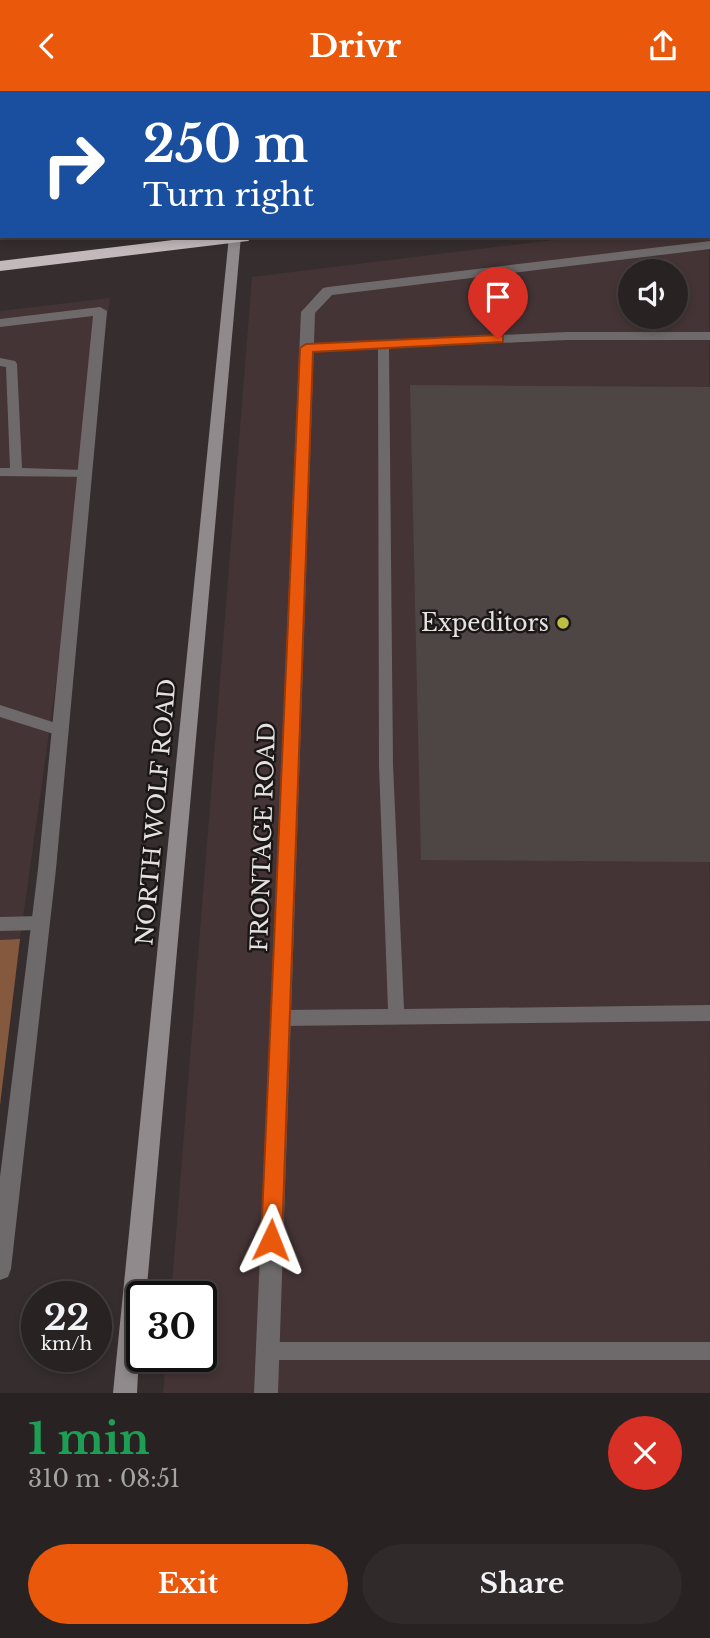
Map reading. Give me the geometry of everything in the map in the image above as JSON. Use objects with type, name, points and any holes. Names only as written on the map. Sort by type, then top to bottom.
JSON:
[{"type":"highway","points":[[0,266],[231,238]]},
{"type":"main road","name":"NORTH WOLF ROAD","points":[[125,1393],[235,238]]},
{"type":"street","name":"FRONTAGE ROAD","points":[[265,1393],[308,312],[328,291],[710,245]]},
{"type":"street","points":[[0,323],[100,311],[40,923],[0,1269]]},
{"type":"lane","points":[[306,348],[566,335],[710,336]]},
{"type":"lane","points":[[383,345],[386,765],[396,1017]]},
{"type":"lane","points":[[0,362],[11,364],[16,472]]},
{"type":"lane","points":[[0,472],[84,474]]},
{"type":"lane","points":[[0,712],[60,730]]},
{"type":"lane","points":[[0,924],[40,923]]},
{"type":"lane","points":[[280,1018],[710,1013]]},
{"type":"lane","points":[[267,1351],[710,1351]]},
{"type":"shaded area","points":[[569,238],[709,238],[710,1393],[163,1393],[165,1372],[217,1372],[217,1281],[172,1281],[252,277]]},
{"type":"shaded area","points":[[110,298],[20,939],[0,1105],[0,311]]},
{"type":"shaded area","points":[[20,939],[0,1105],[0,940]]},
{"type":"building","name":"Expeditors","points":[[410,385],[710,387],[710,862],[421,860]]},
{"type":"place","name":"Expeditors","points":[[563,623]]},
{"type":"route","points":[[271,1240],[306,348],[498,339]]}]
